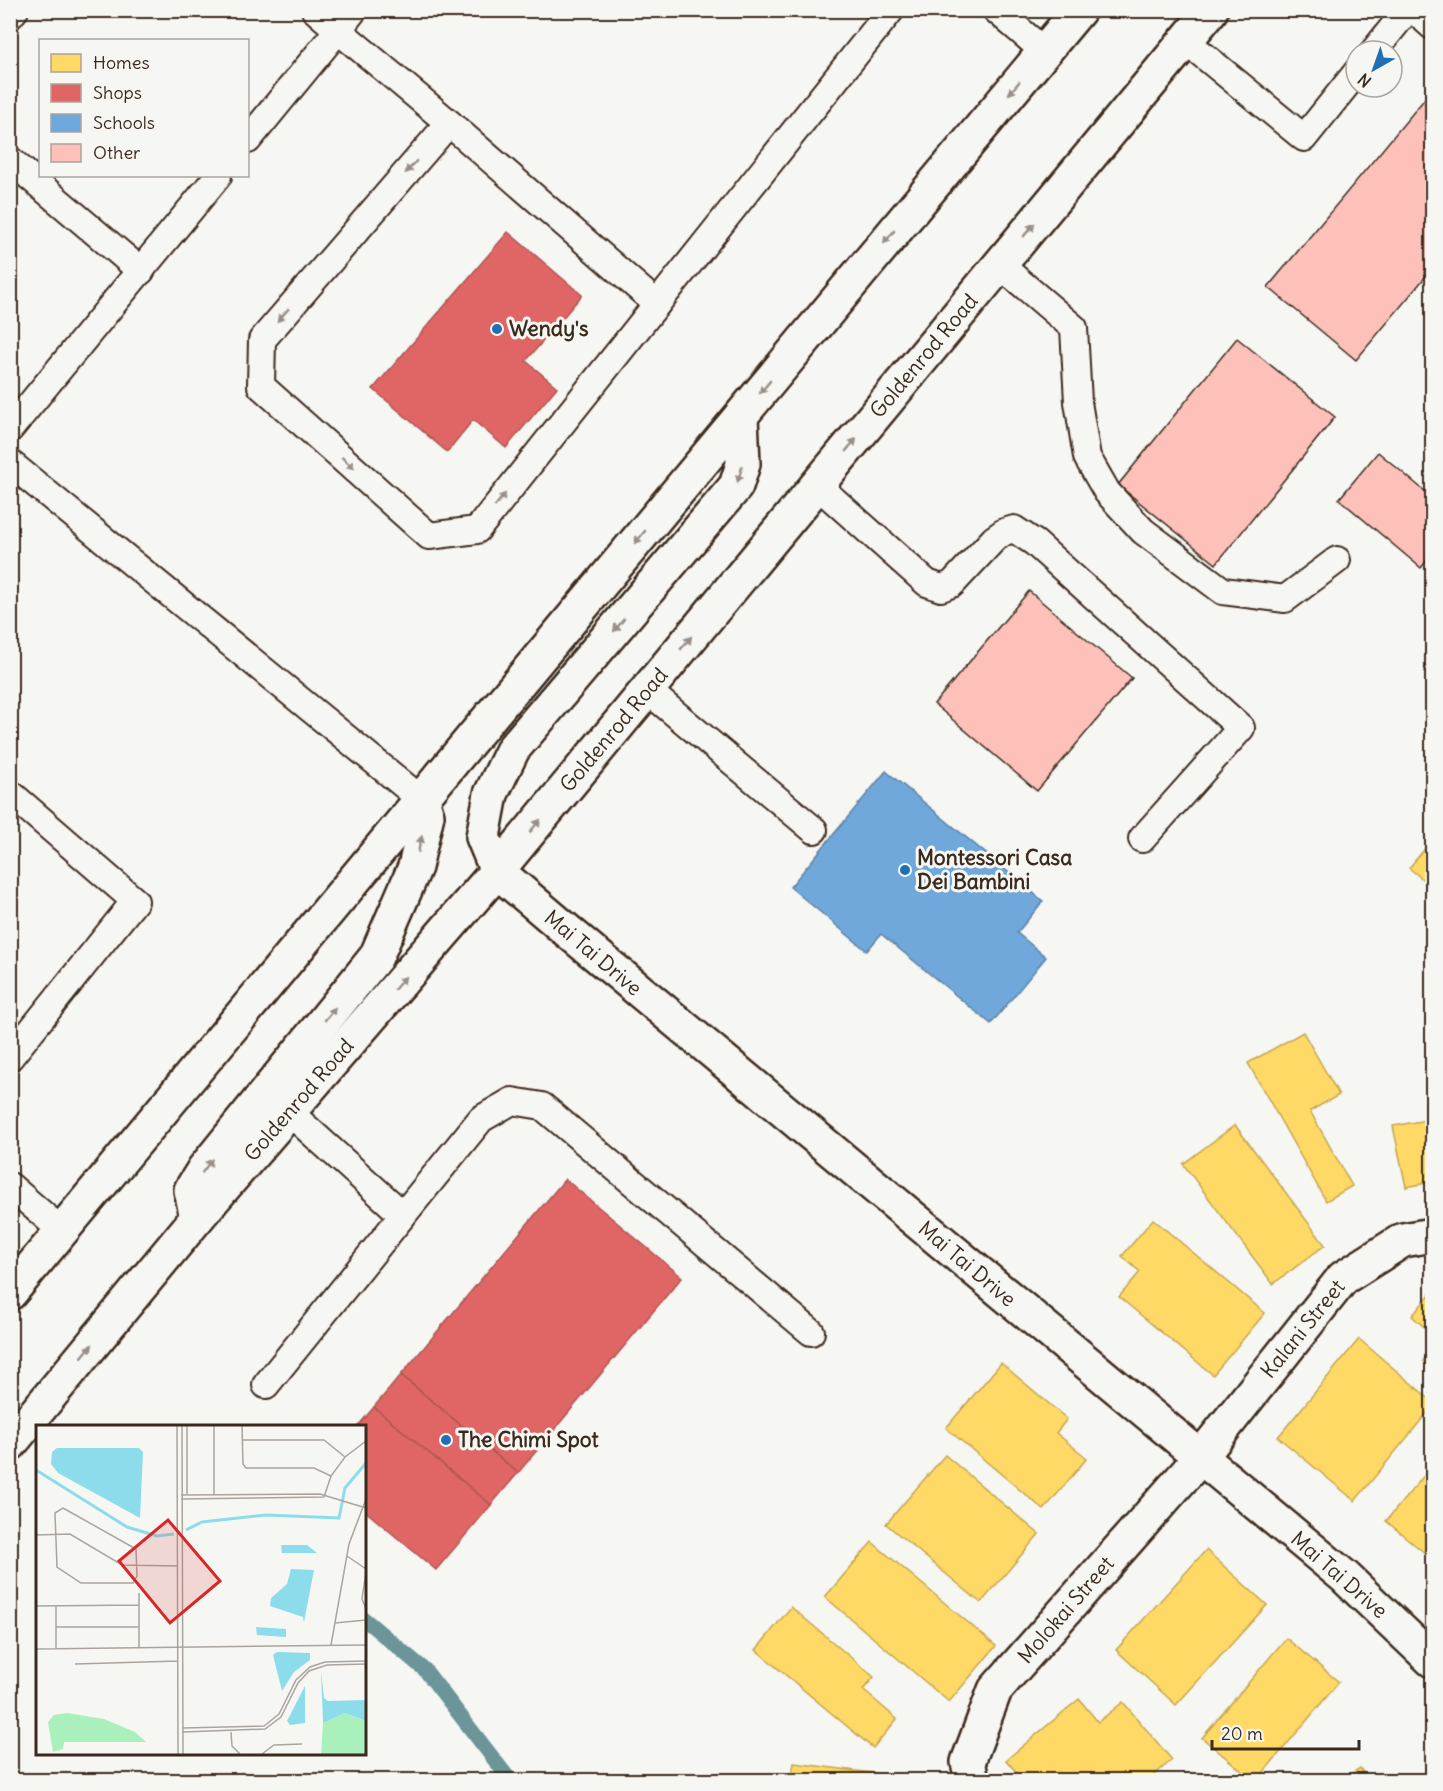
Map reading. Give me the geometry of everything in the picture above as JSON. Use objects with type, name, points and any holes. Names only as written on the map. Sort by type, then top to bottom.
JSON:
[{"type":"main road","points":[[10,1293],[1079,10]]},
{"type":"main road","name":"Goldenrod Road","points":[[10,1444],[197,1218],[497,871],[1211,10]]},
{"type":"main road","points":[[497,871],[483,837],[490,794],[513,749],[736,486],[743,464],[741,416]]},
{"type":"main road","points":[[197,1218],[191,1190],[204,1169],[376,957],[415,867],[427,815],[422,800]]},
{"type":"main road","name":"Mai Tai Drive","points":[[497,871],[1200,1458],[1346,1577],[1432,1660]]},
{"type":"main road","name":"Kalani Street","points":[[1200,1458],[1343,1278],[1403,1240],[1432,1235]]},
{"type":"main road","name":"Molokai Street","points":[[972,1780],[968,1762],[995,1690],[1200,1458]]},
{"type":"lane","points":[[10,16],[15,10]]},
{"type":"lane","points":[[315,10],[346,20],[449,123],[652,310]]},
{"type":"lane","points":[[449,123],[262,340],[261,386],[429,536],[477,530],[891,10]]},
{"type":"lane","points":[[996,10],[1044,51]]},
{"type":"lane","points":[[1384,39],[1407,10]]},
{"type":"lane","points":[[1414,10],[1432,26]]},
{"type":"lane","points":[[249,139],[346,20]]},
{"type":"lane","points":[[1186,41],[1304,138],[1344,89]]},
{"type":"lane","points":[[10,160],[141,271]]},
{"type":"lane","points":[[10,429],[217,177]]},
{"type":"lane","points":[[1000,265],[1074,328],[1078,402],[1087,457],[1107,492],[1143,531],[1222,591],[1286,599],[1337,560]]},
{"type":"lane","points":[[10,463],[422,800]]},
{"type":"lane","points":[[817,485],[927,583],[941,588],[952,584],[994,539],[1014,529],[1035,543],[1241,729],[1142,839]]},
{"type":"lane","points":[[647,690],[814,830]]},
{"type":"lane","points":[[10,794],[135,901],[10,1057]]},
{"type":"lane","points":[[266,1385],[481,1119],[512,1101],[542,1106],[811,1332]]},
{"type":"lane","points":[[289,1112],[404,1215]]},
{"type":"lane","points":[[10,1186],[62,1231]]},
{"type":"building: Homes","points":[[1432,789],[1432,802],[1426,797]]},
{"type":"building: Homes","points":[[1432,840],[1432,887],[1409,868]]},
{"type":"building: Homes","points":[[1303,1032],[1339,1095],[1310,1111],[1352,1186],[1326,1201],[1248,1063]]},
{"type":"building: Homes","points":[[1432,1119],[1432,1182],[1406,1187],[1393,1126]]},
{"type":"building: Homes","points":[[1235,1125],[1325,1245],[1273,1284],[1183,1164]]},
{"type":"building: Homes","points":[[1153,1219],[1265,1313],[1213,1375],[1119,1297],[1140,1272],[1122,1256]]},
{"type":"building: Homes","points":[[1430,1294],[1432,1296],[1432,1334],[1412,1316]]},
{"type":"building: Homes","points":[[1359,1339],[1432,1401],[1432,1407],[1355,1501],[1278,1437]]},
{"type":"building: Homes","points":[[1432,1349],[1432,1369],[1423,1361]]},
{"type":"building: Homes","points":[[1001,1363],[1067,1419],[1056,1433],[1087,1458],[1044,1510],[946,1428]]},
{"type":"building: Homes","points":[[945,1455],[1039,1534],[981,1603],[886,1524]]},
{"type":"building: Homes","points":[[1432,1466],[1432,1559],[1386,1521]]},
{"type":"building: Homes","points":[[872,1542],[996,1646],[949,1702],[825,1597]]},
{"type":"building: Homes","points":[[1206,1550],[1267,1605],[1176,1705],[1116,1650]]},
{"type":"building: Homes","points":[[791,1607],[874,1677],[863,1690],[897,1719],[873,1748],[756,1650]]},
{"type":"building: Homes","points":[[1286,1638],[1339,1682],[1257,1780],[1253,1780],[1202,1738]]},
{"type":"building: Homes","points":[[1079,1699],[1098,1722],[1123,1702],[1172,1760],[1148,1780],[1023,1780],[1006,1760]]},
{"type":"building: Homes","points":[[794,1763],[895,1776],[895,1780],[791,1780]]},
{"type":"building: Homes","points":[[1360,1768],[1368,1780],[1341,1780]]},
{"type":"building: Shops","points":[[508,232],[582,295],[526,361],[557,387],[506,448],[473,420],[447,452],[373,389]]},
{"type":"building: Shops","points":[[565,1179],[682,1277],[518,1473],[401,1375]]},
{"type":"building: Shops","name":"The Chimi Spot","points":[[401,1375],[518,1473],[491,1505],[374,1407]]},
{"type":"building: Shops","points":[[374,1407],[491,1505],[436,1570],[366,1512],[366,1425],[359,1425]]},
{"type":"building: Schools","points":[[886,771],[1043,901],[1017,933],[1046,957],[991,1024],[881,934],[867,951],[790,887]]},
{"type":"building: Other","points":[[1432,90],[1432,269],[1356,360],[1268,287]]},
{"type":"building: Other","points":[[1237,338],[1335,417],[1216,564],[1118,485]]},
{"type":"building: Other","points":[[1378,452],[1432,497],[1432,554],[1421,568],[1339,499]]},
{"type":"building: Other","points":[[1029,591],[1132,678],[1037,791],[934,704]]},
{"type":"waterway","points":[[366,1621],[425,1670],[510,1780]]},
{"type":"place","name":"Wendy's","points":[[497,329]]},
{"type":"place","name":"Montessori Casa Dei Bambini","points":[[905,870]]},
{"type":"place","name":"The Chimi Spot","points":[[446,1440]]}]
